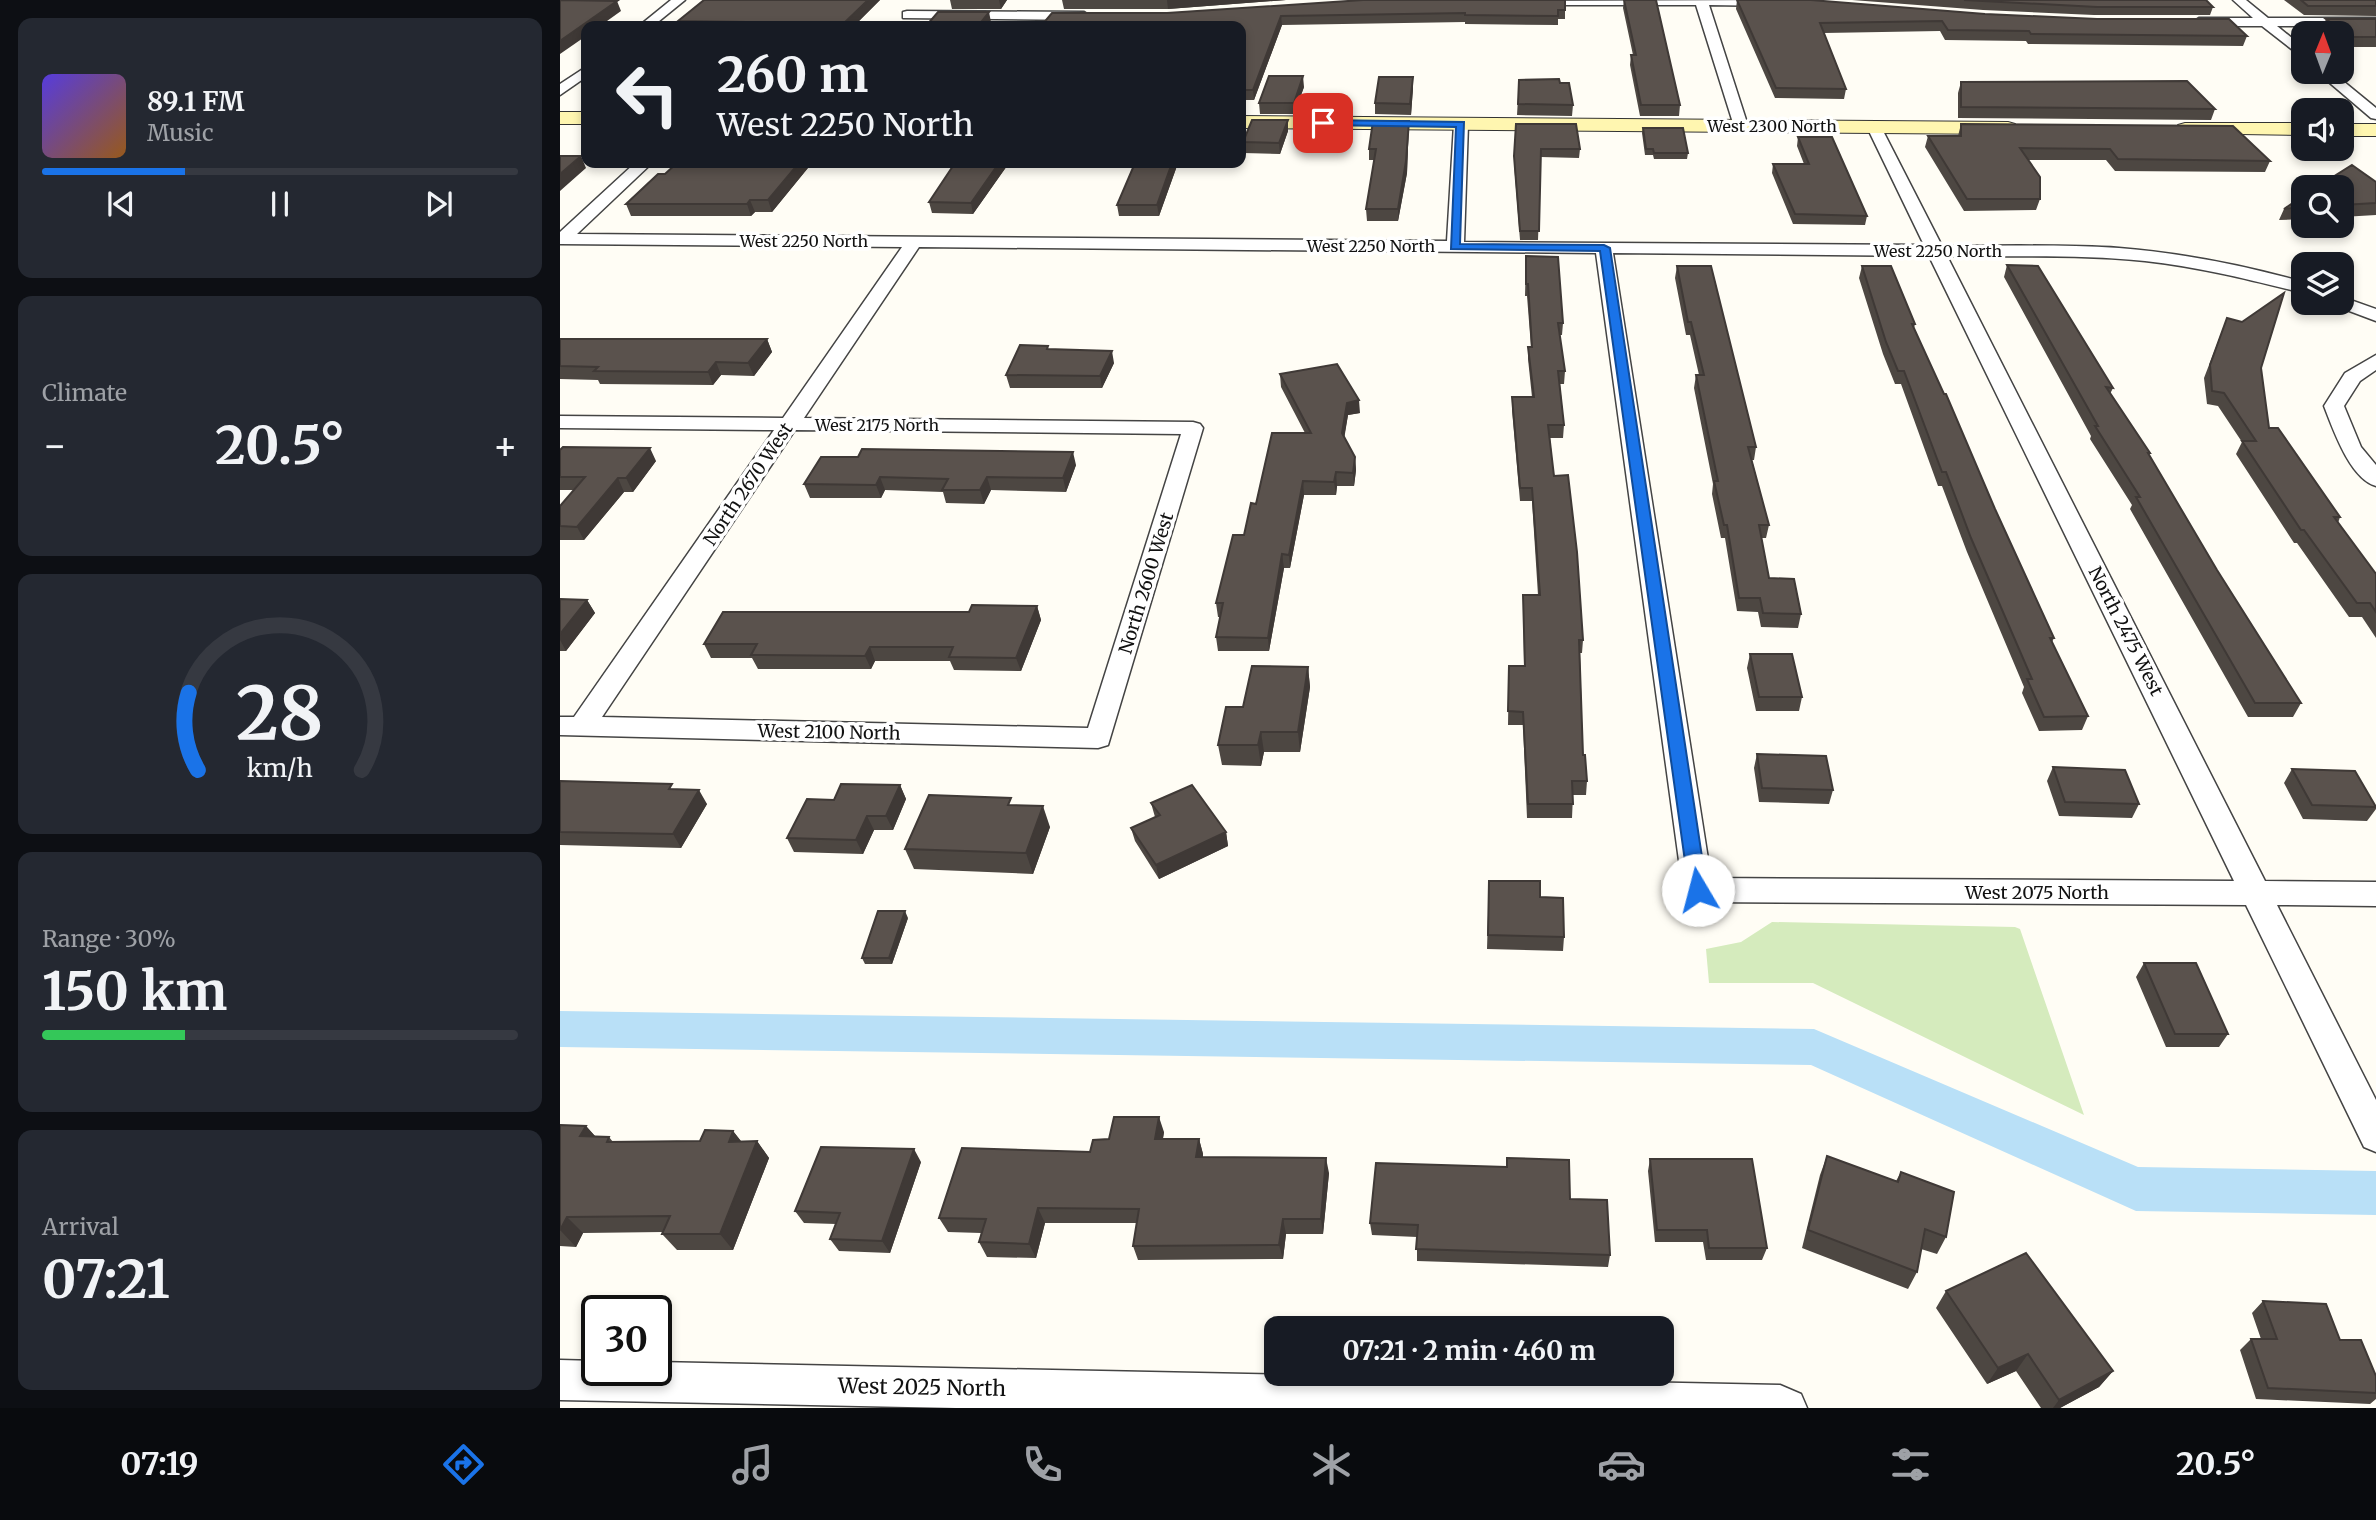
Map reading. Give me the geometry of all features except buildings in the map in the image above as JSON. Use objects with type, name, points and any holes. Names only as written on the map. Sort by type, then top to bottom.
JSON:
[{"type":"street","points":[[652,21],[679,0]]},
{"type":"street","points":[[901,21],[921,0]]},
{"type":"street","points":[[2239,0],[2291,44]]},
{"type":"street","points":[[1511,1],[1784,2]]},
{"type":"street","points":[[1701,1],[1741,126]]},
{"type":"street","points":[[907,15],[1100,16]]},
{"type":"street","points":[[2186,22],[2376,22]]},
{"type":"street","points":[[560,91],[581,75]]},
{"type":"street","points":[[2338,84],[2376,116]]},
{"type":"street","points":[[560,118],[581,118]]},
{"type":"street","name":"West 2300 North","points":[[1246,122],[2026,128]]},
{"type":"street","points":[[1455,247],[1461,124]]},
{"type":"street","name":"North 2475 West","points":[[1874,127],[2376,1136]]},
{"type":"street","points":[[2165,129],[2291,130]]},
{"type":"street","points":[[2354,130],[2376,130]]},
{"type":"street","name":"West 2250 North","points":[[639,168],[562,239],[2152,255],[2207,263],[2291,285]]},
{"type":"street","name":"North 2670 West","points":[[571,726],[788,424],[914,242]]},
{"type":"street","name":"West 2075 North","points":[[1604,248],[1698,890],[2376,894]]},
{"type":"street","points":[[2354,307],[2376,315]]},
{"type":"street","points":[[2376,361],[2352,377],[2334,406],[2351,448],[2376,479]]},
{"type":"street","name":"West 2175 North","points":[[560,422],[1193,428]]},
{"type":"street","name":"North 2600 West","points":[[1098,738],[1193,428]]},
{"type":"street","name":"West 2100 North","points":[[571,726],[1098,738]]},
{"type":"street","name":"West 2025 North","points":[[560,1380],[1012,1399],[1766,1405],[1787,1408]]},
{"type":"green space","points":[[1772,922],[2020,929],[2084,1115],[1813,983],[1709,983],[1706,949],[1741,942]]},
{"type":"waterway","points":[[560,1029],[1814,1047],[2136,1189],[2376,1193]]},
{"type":"route","points":[[1323,123],[1461,124],[1455,247],[1604,248],[1698,890]]}]
